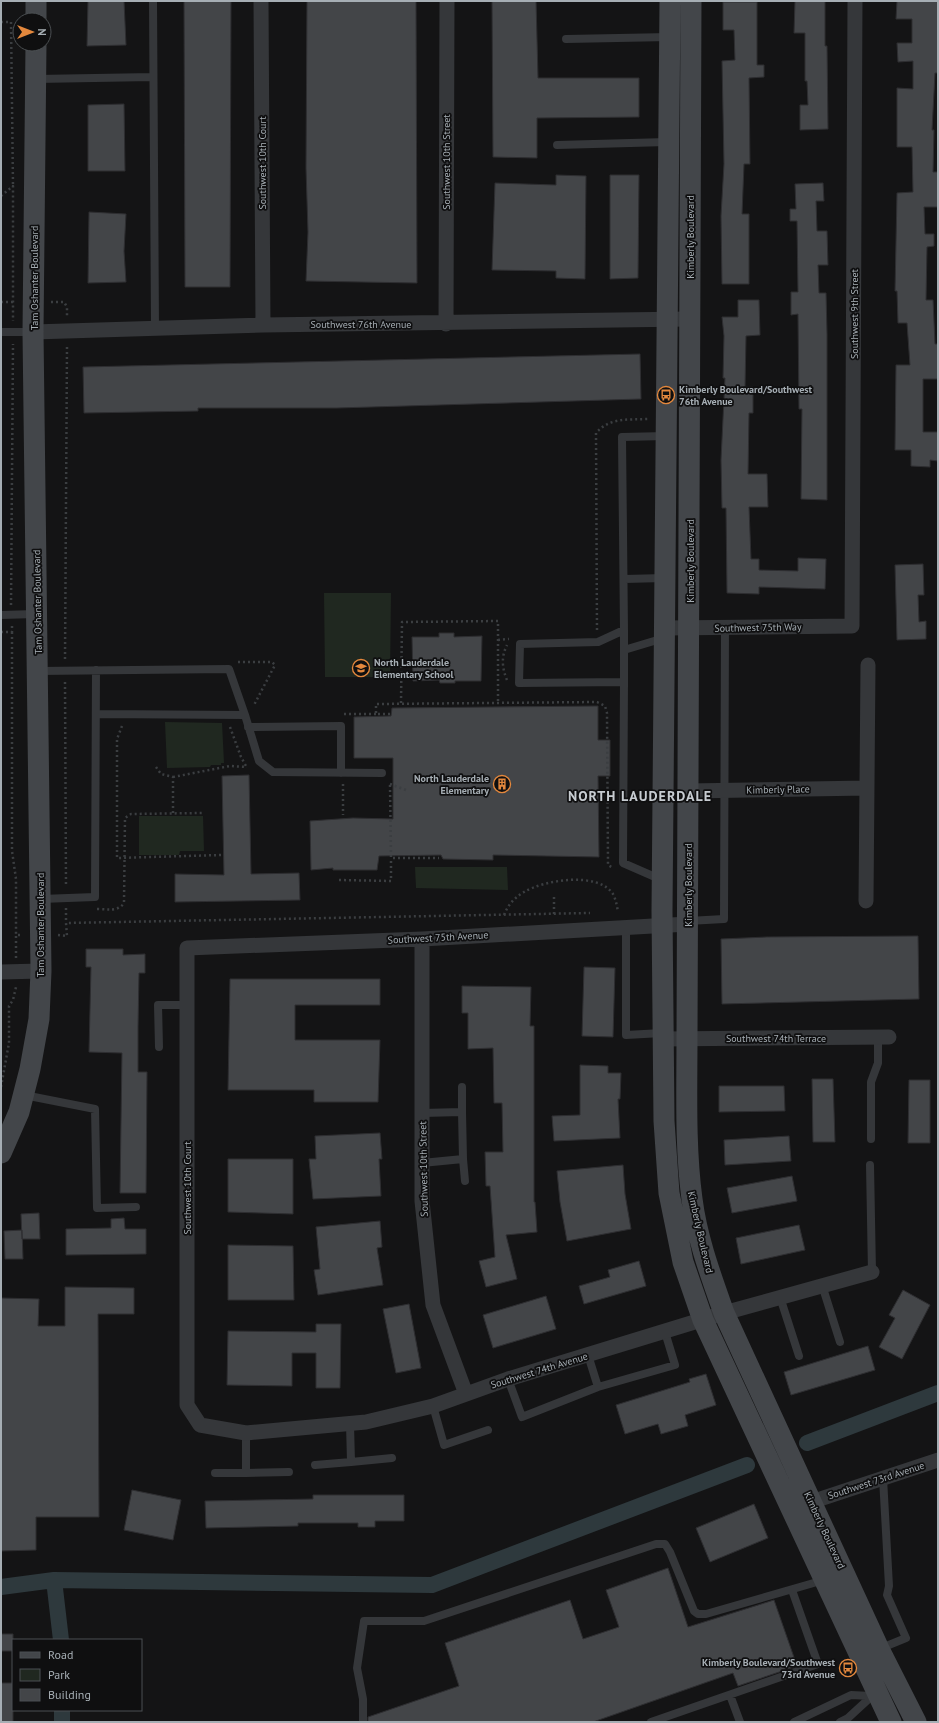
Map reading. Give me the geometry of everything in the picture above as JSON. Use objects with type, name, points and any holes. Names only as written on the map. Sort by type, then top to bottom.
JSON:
[{"type":"street","points":[[36,1],[36,12]]},
{"type":"street","name":"Southwest 10th Court","points":[[261,1],[262,325]]},
{"type":"street","name":"Southwest 10th Street","points":[[446,324],[447,1]]},
{"type":"street","name":"Kimberly Boulevard","points":[[670,1],[680,37],[680,142],[689,319],[690,628],[687,1038],[689,1155],[692,1200],[706,1262],[724,1313],[879,1649],[884,1690],[891,1722]]},
{"type":"street","name":"Kimberly Boulevard","points":[[680,37],[691,1]]},
{"type":"street","name":"Southwest 9th Street","points":[[852,626],[855,1]]},
{"type":"street","name":"Tam Oshanter Boulevard","points":[[1,1153],[19,1112],[23,1095],[39,1019],[41,971],[37,614],[23,332],[36,79],[36,52]]},
{"type":"street","name":"Kimberly Boulevard","points":[[680,142],[667,320],[662,926],[664,1122],[669,1193],[683,1262],[703,1320],[824,1579],[884,1690],[916,1722]]},
{"type":"street","name":"Southwest 76th Avenue","points":[[23,332],[262,325],[446,324],[689,319]]},
{"type":"street","points":[[666,436],[678,448],[681,457],[682,534],[690,552]]},
{"type":"street","name":"Southwest 75th Way","points":[[665,633],[690,628],[852,626]]},
{"type":"street","points":[[866,901],[868,665]]},
{"type":"street","name":"Kimberly Place","points":[[688,791],[867,788]]},
{"type":"street","name":"Southwest 75th Avenue","points":[[187,948],[422,939],[662,926],[688,923]]},
{"type":"street","name":"Southwest 10th Street","points":[[422,939],[422,1201],[433,1305],[466,1394]]},
{"type":"street","name":"Southwest 10th Court","points":[[187,948],[187,1405],[200,1425]]},
{"type":"street","points":[[1,972],[41,971]]},
{"type":"street","name":"Southwest 74th Terrace","points":[[663,1036],[687,1038],[883,1037]]},
{"type":"street","name":"Southwest 74th Avenue","points":[[200,1425],[246,1433],[366,1422],[433,1406],[508,1380],[724,1313],[872,1272]]},
{"type":"street","name":"Southwest 73rd Avenue","points":[[792,1510],[811,1501],[938,1460]]},
{"type":"lane","points":[[153,1],[155,328]]},
{"type":"lane","points":[[566,39],[680,37]]},
{"type":"lane","points":[[36,79],[153,78]]},
{"type":"lane","points":[[557,145],[680,142]]},
{"type":"lane","points":[[1,332],[23,332]]},
{"type":"lane","points":[[662,880],[623,864],[624,579],[622,437],[666,436]]},
{"type":"lane","points":[[624,579],[665,578]]},
{"type":"lane","points":[[1,615],[37,614]]},
{"type":"lane","points":[[688,923],[724,919],[725,627]]},
{"type":"lane","points":[[624,630],[598,642],[520,644],[519,684],[624,682]]},
{"type":"lane","points":[[624,650],[665,633]]},
{"type":"lane","points":[[38,671],[229,669],[259,761],[273,772],[382,773]]},
{"type":"lane","points":[[41,899],[94,897],[95,895],[96,670]]},
{"type":"lane","points":[[97,714],[245,715]]},
{"type":"lane","points":[[248,727],[341,726],[341,772]]},
{"type":"lane","points":[[626,928],[626,1034],[663,1036]]},
{"type":"lane","points":[[159,1047],[158,1005],[188,1005]]},
{"type":"lane","points":[[871,1139],[871,1082],[878,1063],[883,1037]]},
{"type":"lane","points":[[462,1087],[463,1159],[466,1181]]},
{"type":"lane","points":[[23,1095],[95,1110],[97,1208],[136,1207]]},
{"type":"lane","points":[[422,1113],[462,1112]]},
{"type":"lane","points":[[422,1163],[463,1159]]},
{"type":"lane","points":[[870,1165],[872,1272]]},
{"type":"lane","points":[[822,1285],[840,1342]]},
{"type":"lane","points":[[780,1297],[799,1356]]},
{"type":"lane","points":[[508,1380],[522,1417],[598,1387],[675,1365],[665,1332]]},
{"type":"lane","points":[[588,1355],[598,1387]]},
{"type":"lane","points":[[433,1406],[444,1444],[488,1430]]},
{"type":"lane","points":[[350,1424],[351,1462]]},
{"type":"lane","points":[[246,1433],[246,1473]]},
{"type":"lane","points":[[315,1465],[392,1458]]},
{"type":"lane","points":[[215,1473],[289,1472]]},
{"type":"lane","points":[[879,1649],[906,1638],[887,1595],[889,1586],[883,1478]]},
{"type":"lane","points":[[363,1722],[363,1698],[357,1668],[364,1621],[424,1621],[656,1544],[665,1544],[670,1552],[694,1611],[698,1614],[792,1590],[824,1579]]},
{"type":"lane","points":[[651,1722],[818,1664],[792,1590]]},
{"type":"lane","points":[[840,1722],[849,1720],[884,1690]]},
{"type":"lane","points":[[794,1722],[851,1694],[884,1690]]},
{"type":"lane","points":[[730,1695],[740,1722]]},
{"type":"path","points":[[1,22],[11,22],[13,302],[23,332],[11,615],[12,851],[16,879],[16,935]]},
{"type":"path","points":[[1,196],[13,186]]},
{"type":"path","points":[[1,302],[13,302]]},
{"type":"path","points":[[66,898],[65,671],[67,364]]},
{"type":"path","points":[[598,642],[596,433],[603,425],[612,421],[650,419]]},
{"type":"path","points":[[401,704],[402,622],[498,621],[498,702]]},
{"type":"path","points":[[1,632],[12,632]]},
{"type":"path","points":[[498,640],[516,639]]},
{"type":"path","points":[[521,696],[521,702]]},
{"type":"path","points":[[376,714],[376,704],[498,702],[597,702],[605,706],[607,713]]},
{"type":"path","points":[[341,726],[343,714],[390,714]]},
{"type":"path","points":[[228,721],[239,752],[246,766]]},
{"type":"path","points":[[126,723],[120,728],[117,739],[117,858],[221,855]]},
{"type":"path","points":[[156,767],[161,774],[173,778],[173,813]]},
{"type":"path","points":[[339,880],[391,881],[390,785]]},
{"type":"path","points":[[93,909],[116,909],[121,908],[124,903],[126,816],[131,814],[203,813]]},
{"type":"path","points":[[391,858],[439,858]]},
{"type":"path","points":[[504,915],[514,899],[524,892],[545,883],[564,881],[596,882],[606,887],[612,894],[618,912]]},
{"type":"path","points":[[554,897],[554,914]]},
{"type":"path","points":[[66,911],[71,906]]},
{"type":"green space","points":[[324,593],[391,593],[390,677],[325,677]]},
{"type":"green space","points":[[165,722],[222,723],[224,763],[221,763],[221,765],[211,765],[210,767],[167,768]]},
{"type":"green space","points":[[139,816],[203,816],[204,851],[180,851],[179,855],[139,855]]},
{"type":"green space","points":[[415,867],[507,867],[508,890],[416,888]]},
{"type":"building","points":[[88,1],[124,1],[126,45],[87,46]]},
{"type":"building","points":[[184,1],[231,1],[230,287],[185,287]]},
{"type":"building","points":[[307,1],[416,1],[417,283],[306,281],[308,232],[306,168]]},
{"type":"building","points":[[492,1],[536,1],[538,78],[639,78],[639,117],[537,118],[537,158],[493,157]]},
{"type":"building","points":[[795,1],[825,1],[828,129],[800,130],[800,105],[808,105],[807,81],[805,81],[805,33],[794,33]]},
{"type":"building","points":[[897,1],[938,1],[938,73],[935,73],[932,130],[934,130],[933,172],[938,172],[938,207],[924,207],[925,234],[934,234],[934,246],[927,247],[926,300],[933,300],[935,344],[938,344],[938,379],[923,379],[923,432],[938,432],[938,461],[930,460],[930,467],[911,466],[911,450],[895,450],[896,365],[910,365],[907,323],[898,323],[897,291],[895,291],[897,193],[913,192],[912,147],[897,147],[897,88],[913,89],[913,61],[898,62],[897,43],[912,43],[912,19],[896,19]]},
{"type":"building","points":[[723,2],[757,2],[757,65],[764,65],[764,77],[749,78],[750,164],[744,164],[742,214],[749,214],[749,284],[722,284],[721,216],[724,164],[722,61],[735,60],[734,30],[723,30]]},
{"type":"building","points":[[124,104],[125,171],[88,171],[88,105]]},
{"type":"building","points":[[556,175],[586,176],[585,279],[556,278],[556,271],[492,270],[495,183],[556,185]]},
{"type":"building","points":[[610,175],[639,175],[638,278],[610,279]]},
{"type":"building","points":[[823,183],[824,201],[816,201],[817,231],[827,231],[828,265],[818,265],[819,293],[826,293],[827,500],[801,499],[802,409],[799,409],[798,314],[791,315],[791,292],[798,292],[797,221],[790,221],[790,209],[796,209],[795,184]]},
{"type":"building","points":[[89,212],[126,214],[124,251],[126,282],[88,283]]},
{"type":"building","points":[[738,300],[759,300],[760,335],[746,336],[745,387],[753,387],[753,413],[749,413],[748,474],[767,474],[768,507],[749,507],[751,559],[759,559],[759,570],[798,571],[798,558],[826,559],[825,589],[759,587],[759,594],[727,593],[726,508],[722,508],[721,460],[725,378],[723,378],[724,336],[722,317],[738,317]]},
{"type":"building","points":[[640,354],[641,399],[337,408],[198,408],[198,411],[84,413],[83,367]]},
{"type":"building","points":[[923,564],[924,595],[918,595],[919,622],[926,621],[926,639],[897,640],[895,565]]},
{"type":"building","points":[[439,633],[454,633],[454,637],[482,636],[481,681],[455,681],[455,683],[440,683],[439,680],[413,681],[412,637],[439,637]]},
{"type":"building","name":"North Lauderdale Elementary","points":[[598,706],[598,740],[610,740],[610,776],[598,776],[599,857],[493,855],[493,860],[443,859],[441,855],[379,856],[377,870],[333,870],[333,868],[311,870],[310,821],[353,818],[393,819],[393,758],[354,758],[354,717],[391,716],[392,708]]},
{"type":"building","points":[[249,775],[251,874],[299,873],[300,900],[175,902],[175,874],[224,875],[222,776]]},
{"type":"building","points":[[918,936],[919,999],[722,1004],[721,939],[767,937]]},
{"type":"building","points":[[86,949],[123,949],[123,955],[145,954],[145,973],[139,973],[138,1072],[147,1072],[146,1193],[120,1193],[122,1053],[89,1052],[91,967],[86,967]]},
{"type":"building","points":[[584,967],[615,968],[613,1037],[582,1036]]},
{"type":"building","points":[[230,979],[380,979],[380,1005],[295,1005],[295,1040],[380,1040],[378,1102],[314,1102],[314,1090],[228,1090]]},
{"type":"building","points":[[462,986],[531,987],[530,1026],[534,1026],[534,1202],[537,1232],[506,1235],[517,1279],[486,1287],[479,1261],[495,1257],[490,1186],[486,1186],[485,1152],[503,1152],[502,1103],[494,1103],[493,1048],[468,1049],[468,1013],[462,1013]]},
{"type":"building","points":[[580,1065],[608,1066],[608,1073],[621,1073],[620,1099],[618,1099],[620,1138],[554,1141],[552,1116],[580,1115]]},
{"type":"building","points":[[812,1079],[833,1079],[835,1142],[813,1142]]},
{"type":"building","points":[[909,1080],[930,1080],[930,1143],[908,1143]]},
{"type":"building","points":[[719,1086],[784,1086],[785,1111],[719,1112]]},
{"type":"building","points":[[380,1133],[382,1159],[379,1159],[381,1196],[313,1199],[309,1159],[316,1159],[315,1136]]},
{"type":"building","points":[[789,1136],[791,1161],[725,1165],[724,1140]]},
{"type":"building","points":[[228,1159],[293,1159],[293,1214],[228,1212]]},
{"type":"building","points":[[623,1165],[625,1194],[631,1229],[567,1241],[560,1202],[557,1171]]},
{"type":"building","points":[[792,1176],[797,1201],[732,1213],[727,1188]]},
{"type":"building","points":[[39,1213],[40,1239],[22,1239],[21,1214]]},
{"type":"building","points":[[124,1218],[125,1229],[146,1229],[146,1254],[66,1255],[66,1229],[111,1228],[111,1219]]},
{"type":"building","points":[[380,1221],[382,1247],[377,1248],[383,1285],[318,1295],[314,1270],[320,1269],[316,1227]]},
{"type":"building","points":[[799,1225],[805,1250],[741,1264],[736,1238]]},
{"type":"building","points":[[22,1230],[23,1259],[5,1259],[4,1231]]},
{"type":"building","points":[[228,1245],[293,1246],[294,1300],[228,1300]]},
{"type":"building","points":[[639,1261],[646,1286],[584,1304],[579,1286],[610,1277],[608,1270]]},
{"type":"building","points":[[65,1287],[134,1288],[134,1314],[98,1314],[99,1517],[36,1517],[36,1550],[1,1551],[1,1298],[39,1299],[38,1326],[65,1326]]},
{"type":"building","points":[[903,1290],[930,1305],[902,1359],[879,1347],[895,1318],[889,1315]]},
{"type":"building","points":[[546,1296],[556,1329],[493,1348],[483,1315]]},
{"type":"building","points":[[409,1304],[421,1368],[396,1373],[383,1309]]},
{"type":"building","points":[[316,1324],[341,1324],[340,1388],[316,1388],[316,1353],[292,1353],[292,1386],[227,1385],[228,1331],[316,1332]]},
{"type":"building","points":[[868,1346],[875,1370],[791,1395],[784,1372]]},
{"type":"building","points":[[706,1374],[716,1405],[685,1415],[688,1426],[661,1434],[658,1424],[625,1434],[616,1405],[690,1382],[689,1379]]},
{"type":"building","points":[[132,1490],[181,1500],[173,1540],[124,1530]]},
{"type":"building","points":[[313,1495],[404,1495],[404,1521],[375,1521],[375,1527],[358,1527],[358,1523],[298,1523],[298,1526],[206,1528],[205,1501],[313,1499]]},
{"type":"building","points":[[754,1504],[768,1538],[710,1562],[696,1528]]},
{"type":"building","points":[[668,1568],[688,1627],[774,1600],[797,1666],[738,1686],[733,1673],[593,1722],[368,1722],[368,1717],[459,1686],[445,1643],[570,1600],[583,1639],[619,1627],[606,1590]]},
{"type":"building","points":[[1,1634],[13,1634],[12,1651],[1,1651]]},
{"type":"building","points":[[1,1683],[12,1683],[13,1722],[1,1722]]},
{"type":"waterway","points":[[807,1443],[938,1393]]},
{"type":"waterway","points":[[54,1580],[432,1585],[747,1465]]},
{"type":"waterway","points":[[1,1587],[54,1580],[61,1639]]},
{"type":"waterway","points":[[62,1711],[62,1722]]},
{"type":"place","name":"Kimberly Boulevard/Southwest 76th Avenue","points":[[666,395]]},
{"type":"place","name":"North Lauderdale Elementary School","points":[[361,668]]},
{"type":"place","name":"North Lauderdale Elementary","points":[[502,784]]},
{"type":"place","name":"Kimberly Boulevard/Southwest 73rd Avenue","points":[[848,1668]]},
{"type":"district","name":"NORTH LAUDERDALE","points":[[640,796]]}]
